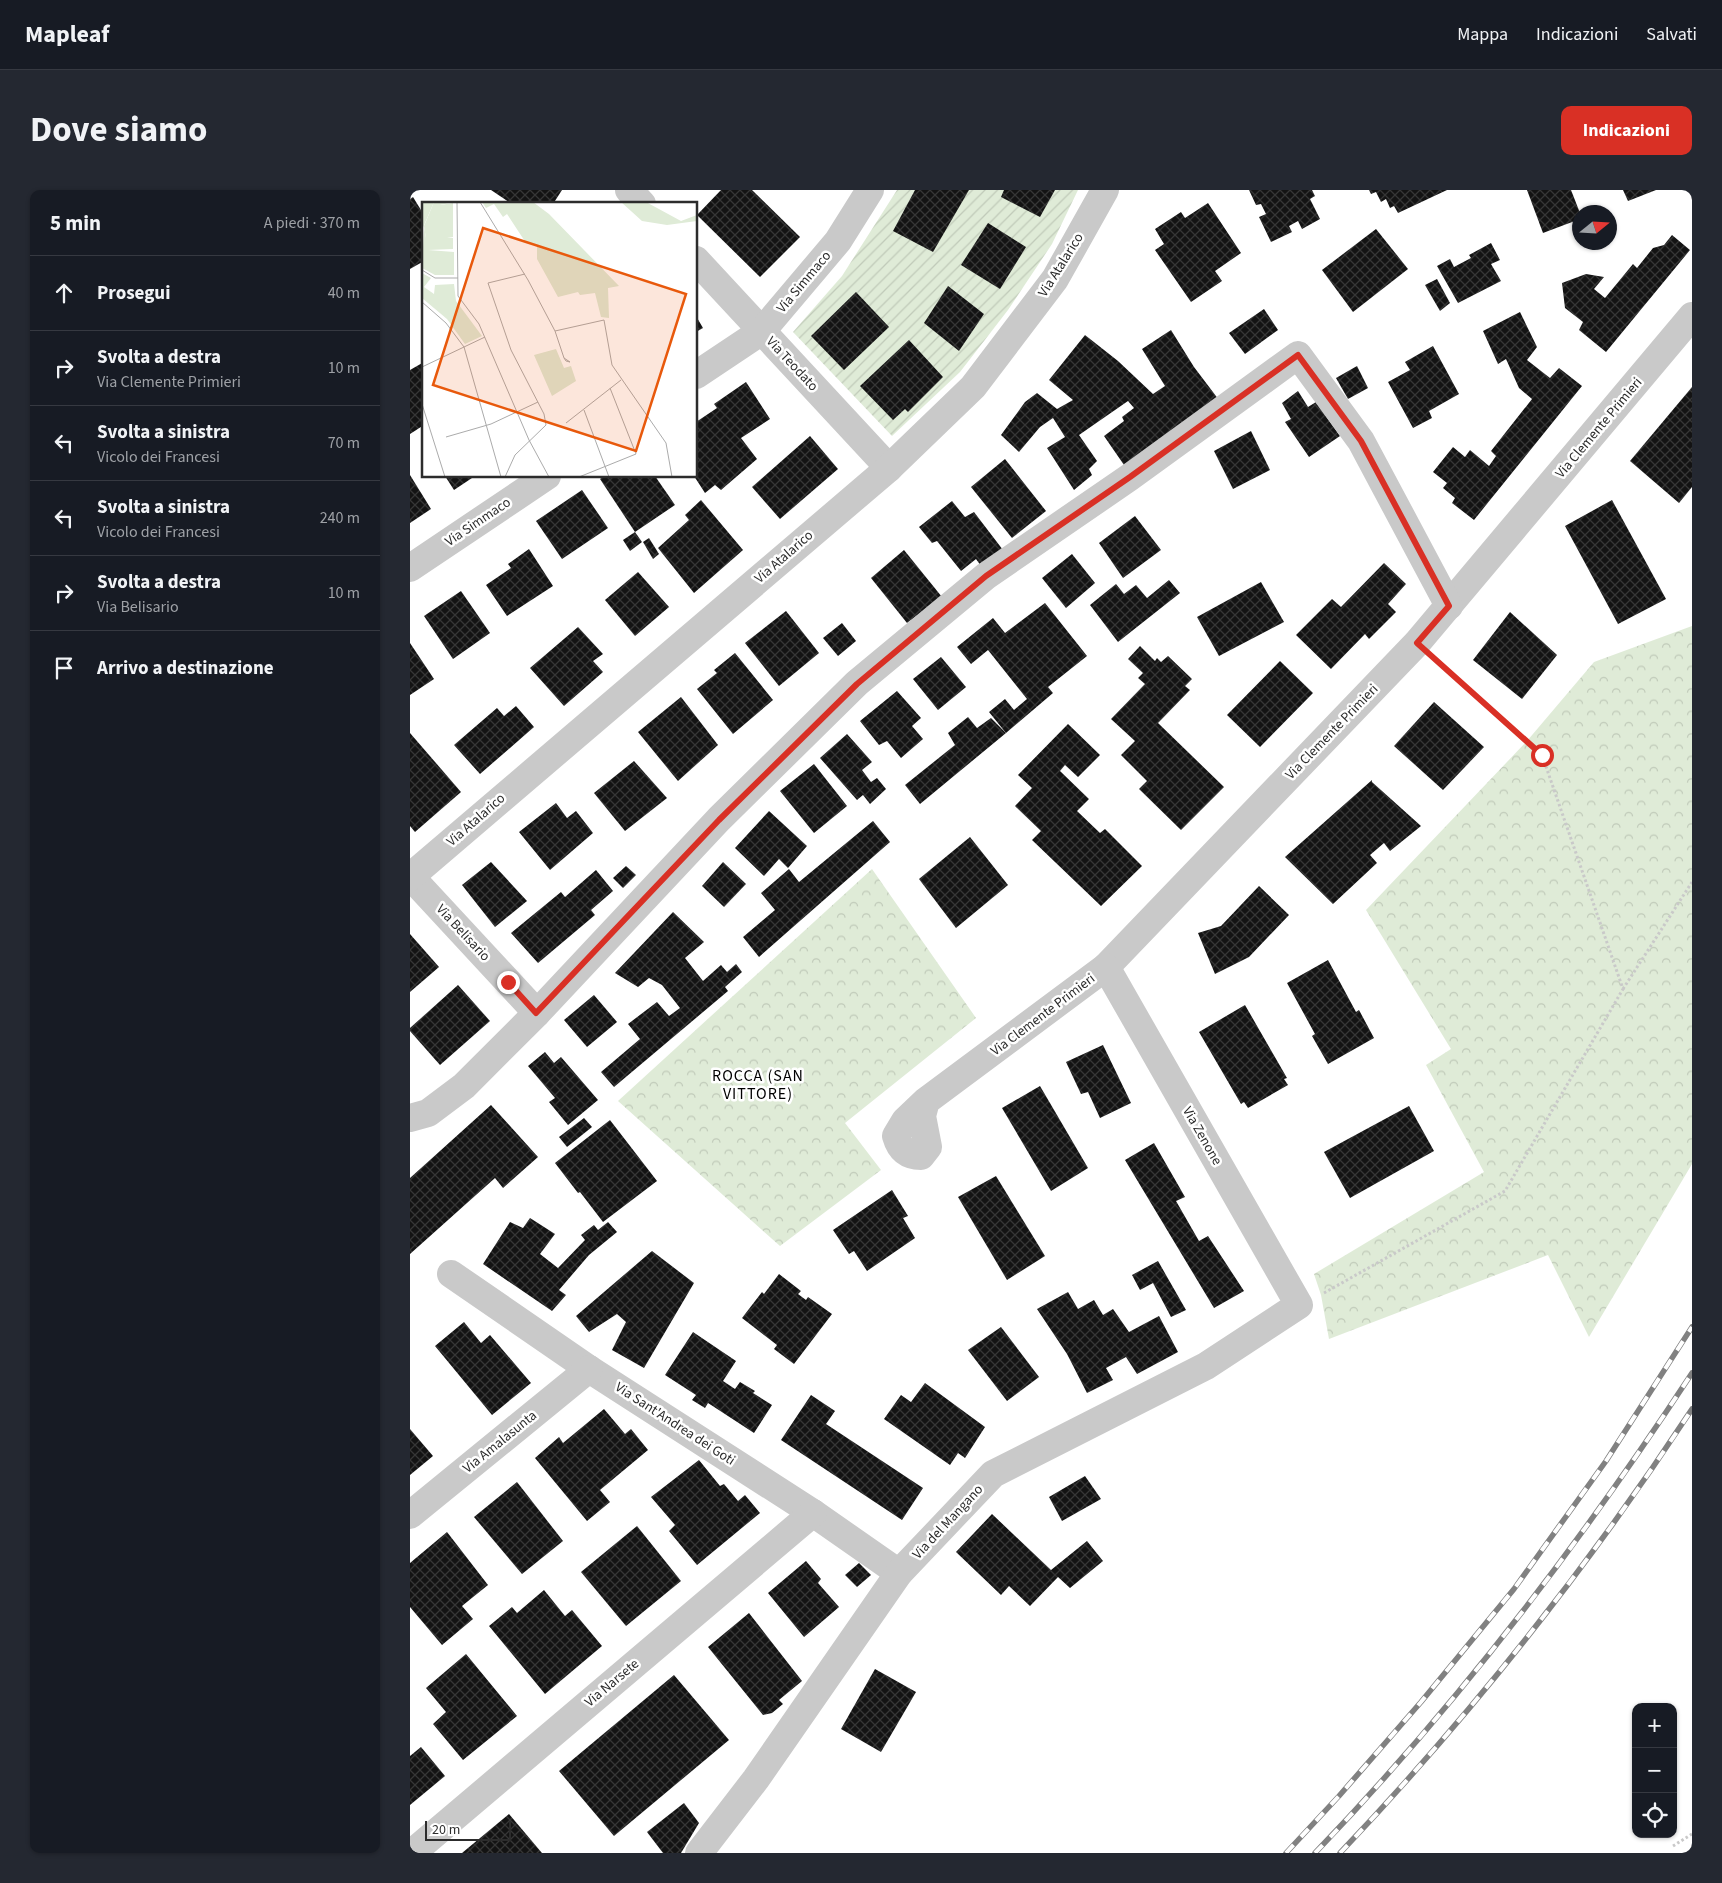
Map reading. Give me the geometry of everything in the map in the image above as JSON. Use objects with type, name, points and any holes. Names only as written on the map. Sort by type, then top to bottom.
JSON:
[{"type":"street","points":[[629,190],[640,202]]},
{"type":"street","name":"Via Simmaco","points":[[698,374],[762,331],[838,242],[870,190]]},
{"type":"street","name":"Via Atalarico","points":[[410,877],[889,468],[973,387],[1056,278],[1105,190]]},
{"type":"street","name":"Via Teodato","points":[[698,262],[889,468]]},
{"type":"street","name":"Via Clemente Primieri","points":[[926,1101],[1106,967],[1417,643],[1692,316]]},
{"type":"street","points":[[410,1118],[428,1113],[464,1086],[719,820],[857,684],[986,576],[1130,477],[1298,355],[1361,441],[1449,606]]},
{"type":"street","name":"Via Simmaco","points":[[410,568],[544,478]]},
{"type":"street","name":"Via Belisario","points":[[410,877],[536,1013]]},
{"type":"street","name":"Via Zenone","points":[[1106,967],[1299,1304]]},
{"type":"street","name":"Via Sant'Andrea dei Goti","points":[[451,1274],[589,1369],[813,1513],[899,1574]]},
{"type":"street","name":"Via del Mangano","points":[[699,1853],[756,1779],[899,1574],[993,1474],[1206,1366],[1299,1304]]},
{"type":"street","name":"Via Amalasunta","points":[[410,1515],[589,1369]]},
{"type":"street","name":"Via Narsete","points":[[412,1853],[813,1513]]},
{"type":"path","points":[[1417,643],[1542,755],[1623,989]]},
{"type":"path","points":[[1299,1304],[1321,1295],[1505,1191],[1623,989],[1692,882]]},
{"type":"path","points":[[1674,1846],[1692,1834]]},
{"type":"green space","points":[[897,190],[1078,190],[1052,244],[1008,310],[960,372],[892,436],[793,332],[842,276]]},
{"type":"green space","points":[[1692,626],[1692,1164],[1589,1337],[1548,1255],[1329,1339],[1321,1295],[1314,1274],[1484,1172],[1426,1065],[1451,1049],[1366,910],[1527,741],[1594,662]]},
{"type":"green space","points":[[872,869],[976,1018],[845,1123],[881,1170],[780,1246],[618,1101]]},
{"type":"building","points":[[491,190],[562,190],[554,202],[509,202]]},
{"type":"building","points":[[721,190],[752,190],[800,237],[760,277],[698,214]]},
{"type":"building","points":[[915,190],[969,190],[933,252],[893,231]]},
{"type":"building","points":[[1004,190],[1055,190],[1040,217],[1001,197]]},
{"type":"building","points":[[1249,190],[1312,190],[1315,196],[1310,199],[1320,219],[1302,229],[1298,221],[1289,226],[1292,232],[1271,242],[1259,217],[1266,214],[1261,204],[1256,205]]},
{"type":"building","points":[[1369,190],[1447,190],[1398,213],[1394,206],[1390,208],[1386,199],[1381,202],[1376,192],[1371,194]]},
{"type":"building","points":[[1527,190],[1571,190],[1577,205],[1572,205],[1572,222],[1543,233]]},
{"type":"building","points":[[1623,190],[1656,190],[1628,201]]},
{"type":"building","points":[[413,197],[422,212],[422,262],[410,269],[410,199]]},
{"type":"building","points":[[1208,203],[1241,253],[1215,271],[1222,281],[1191,302],[1155,250],[1164,244],[1155,229],[1181,212],[1185,218]]},
{"type":"building","points":[[988,223],[1026,247],[1000,289],[961,265]]},
{"type":"building","points":[[1376,229],[1408,269],[1353,312],[1322,270]]},
{"type":"building","points":[[1672,235],[1690,250],[1606,352],[1579,330],[1583,322],[1565,308],[1562,283],[1586,274],[1604,277],[1594,289],[1605,298],[1633,264],[1637,268],[1653,248],[1664,245]]},
{"type":"building","points":[[1491,243],[1500,260],[1491,264],[1501,281],[1458,303],[1437,266],[1450,259],[1454,267],[1471,258],[1469,255]]},
{"type":"building","points":[[1437,279],[1450,303],[1440,311],[1425,285]]},
{"type":"building","points":[[948,286],[984,314],[959,351],[924,323]]},
{"type":"building","points":[[856,292],[889,327],[844,370],[811,336]]},
{"type":"building","points":[[1264,309],[1278,330],[1245,354],[1229,333]]},
{"type":"building","points":[[1520,312],[1537,347],[1527,360],[1550,378],[1559,368],[1582,386],[1474,520],[1452,503],[1455,498],[1443,488],[1447,483],[1433,472],[1453,447],[1465,457],[1470,450],[1489,466],[1496,456],[1491,451],[1532,399],[1519,388],[1506,359],[1498,364],[1483,331]]},
{"type":"building","points":[[698,319],[703,328],[698,331]]},
{"type":"building","points":[[1171,330],[1194,367],[1219,400],[1124,465],[1104,436],[1124,421],[1122,417],[1134,408],[1128,401],[1079,435],[1097,461],[1089,469],[1092,475],[1074,490],[1047,448],[1065,437],[1053,418],[1040,427],[1019,452],[1001,435],[1025,402],[1037,393],[1057,409],[1073,400],[1049,380],[1085,335],[1118,361],[1153,394],[1165,386],[1142,349]]},
{"type":"building","points":[[909,340],[943,377],[908,412],[905,409],[893,420],[860,386]]},
{"type":"building","points":[[1433,346],[1459,394],[1429,411],[1432,418],[1413,428],[1388,382],[1410,370],[1405,362]]},
{"type":"building","points":[[422,363],[422,426],[410,434],[410,370]]},
{"type":"building","points":[[1357,366],[1368,388],[1348,399],[1336,378]]},
{"type":"building","points":[[746,382],[770,419],[741,438],[757,459],[721,490],[715,485],[705,493],[695,478],[698,478],[698,421],[717,408],[714,404]]},
{"type":"building","points":[[1692,387],[1692,487],[1679,503],[1630,461]]},
{"type":"building","points":[[1298,391],[1308,407],[1316,402],[1340,436],[1309,457],[1285,422],[1291,419],[1282,403]]},
{"type":"building","points":[[1251,431],[1270,470],[1233,489],[1214,451]]},
{"type":"building","points":[[810,436],[838,469],[780,519],[752,487]]},
{"type":"building","points":[[1005,459],[1046,511],[1012,538],[971,487]]},
{"type":"building","points":[[410,475],[431,509],[410,523]]},
{"type":"building","points":[[446,478],[472,478],[454,490]]},
{"type":"building","points":[[656,478],[675,505],[635,532],[600,479]]},
{"type":"building","points":[[582,490],[608,528],[562,559],[536,521]]},
{"type":"building","points":[[701,500],[743,550],[694,593],[658,548],[689,520],[685,515]]},
{"type":"building","points":[[1612,500],[1666,599],[1618,624],[1565,526]]},
{"type":"building","points":[[952,501],[965,517],[974,512],[1003,550],[981,566],[976,559],[961,571],[937,541],[932,543],[919,527]]},
{"type":"building","points":[[1135,516],[1161,550],[1123,578],[1099,543]]},
{"type":"building","points":[[635,532],[642,542],[630,551],[623,540]]},
{"type":"building","points":[[649,538],[659,554],[653,559],[643,542]]},
{"type":"building","points":[[529,549],[553,586],[507,616],[486,585],[511,568],[508,564]]},
{"type":"building","points":[[904,550],[942,597],[907,623],[871,578]]},
{"type":"building","points":[[1072,554],[1095,583],[1066,608],[1042,578]]},
{"type":"building","points":[[1384,563],[1406,584],[1388,604],[1396,612],[1369,639],[1365,634],[1331,669],[1296,635],[1332,599],[1341,607]]},
{"type":"building","points":[[638,572],[669,607],[635,636],[605,600]]},
{"type":"building","points":[[1169,580],[1180,593],[1118,642],[1090,605],[1116,584],[1124,594],[1136,585],[1147,598]]},
{"type":"building","points":[[1261,582],[1284,622],[1219,656],[1197,617]]},
{"type":"building","points":[[461,591],[490,633],[453,659],[424,616]]},
{"type":"building","points":[[1045,603],[1087,656],[1048,687],[1053,693],[1006,733],[989,712],[1005,699],[1014,710],[1027,699],[988,650],[971,664],[957,647],[993,618],[1005,633]]},
{"type":"building","points":[[786,611],[819,653],[779,686],[745,643]]},
{"type":"building","points":[[1510,612],[1557,655],[1522,699],[1473,660]]},
{"type":"building","points":[[842,623],[856,641],[838,656],[823,638]]},
{"type":"building","points":[[578,627],[603,654],[593,661],[603,672],[564,706],[530,668]]},
{"type":"building","points":[[410,643],[434,679],[410,695]]},
{"type":"building","points":[[1140,646],[1155,661],[1157,658],[1161,662],[1168,656],[1192,679],[1185,686],[1190,690],[1158,723],[1224,787],[1181,830],[1139,789],[1147,781],[1121,755],[1135,741],[1111,719],[1145,684],[1138,678],[1143,673],[1128,659]]},
{"type":"building","points":[[735,653],[773,700],[733,734],[697,689],[717,673],[714,670]]},
{"type":"building","points":[[941,657],[966,687],[938,710],[913,679]]},
{"type":"building","points":[[1280,661],[1313,693],[1260,747],[1227,715]]},
{"type":"building","points":[[897,691],[921,718],[912,726],[923,739],[901,758],[887,741],[879,745],[860,721]]},
{"type":"building","points":[[681,697],[718,745],[678,781],[638,732]]},
{"type":"building","points":[[1434,702],[1484,747],[1443,790],[1394,746]]},
{"type":"building","points":[[516,706],[534,727],[480,774],[454,745],[497,708],[504,716]]},
{"type":"building","points":[[968,717],[977,728],[991,718],[1006,733],[920,804],[905,785],[955,745],[948,733]]},
{"type":"building","points":[[1068,724],[1100,755],[1078,777],[1065,765],[1060,771],[1089,799],[1077,811],[1100,833],[1105,829],[1142,866],[1101,906],[1032,840],[1041,831],[1015,806],[1032,788],[1018,775]]},
{"type":"building","points":[[410,733],[461,792],[415,832],[410,826]]},
{"type":"building","points":[[847,734],[872,762],[862,770],[871,782],[877,778],[886,789],[870,804],[863,795],[857,800],[820,758]]},
{"type":"building","points":[[634,761],[667,798],[625,831],[594,793]]},
{"type":"building","points":[[814,764],[847,806],[814,833],[780,791]]},
{"type":"building","points":[[1372,780],[1421,826],[1390,851],[1384,843],[1370,855],[1377,863],[1333,904],[1285,857]]},
{"type":"building","points":[[556,803],[567,818],[576,811],[593,833],[550,870],[519,832]]},
{"type":"building","points":[[769,811],[807,846],[788,868],[779,859],[764,876],[735,848]]},
{"type":"building","points":[[873,821],[890,842],[759,957],[743,937],[775,910],[761,893],[789,869],[799,882]]},
{"type":"building","points":[[970,837],[1008,885],[956,928],[919,879]]},
{"type":"building","points":[[491,862],[527,901],[495,927],[462,885]]},
{"type":"building","points":[[723,862],[746,884],[724,907],[702,886]]},
{"type":"building","points":[[626,866],[636,875],[623,888],[613,878]]},
{"type":"building","points":[[596,870],[613,891],[591,910],[595,915],[538,963],[511,933],[561,892],[565,897]]},
{"type":"building","points":[[1259,886],[1289,915],[1249,957],[1215,974],[1198,933],[1221,926]]},
{"type":"building","points":[[673,912],[704,942],[685,958],[703,981],[721,965],[727,972],[736,964],[742,972],[725,987],[728,991],[614,1087],[601,1072],[640,1039],[628,1024],[657,1002],[669,1016],[680,1008],[662,985],[649,978],[638,987],[615,973]]},
{"type":"building","points":[[410,934],[439,967],[410,992]]},
{"type":"building","points":[[1328,960],[1356,1012],[1359,1010],[1374,1038],[1328,1064],[1312,1036],[1315,1034],[1287,983]]},
{"type":"building","points":[[458,985],[490,1021],[440,1065],[410,1031],[410,1028]]},
{"type":"building","points":[[594,995],[617,1022],[587,1047],[564,1020]]},
{"type":"building","points":[[1245,1005],[1287,1078],[1284,1079],[1288,1085],[1248,1108],[1244,1102],[1241,1104],[1199,1032]]},
{"type":"building","points":[[1103,1045],[1131,1103],[1100,1118],[1088,1092],[1081,1094],[1066,1062]]},
{"type":"building","points":[[545,1052],[554,1063],[561,1057],[598,1100],[568,1125],[549,1102],[555,1098],[528,1066]]},
{"type":"building","points":[[1040,1086],[1088,1168],[1051,1191],[1002,1108]]},
{"type":"building","points":[[491,1105],[538,1157],[503,1188],[495,1178],[410,1254],[410,1178]]},
{"type":"building","points":[[1409,1106],[1434,1151],[1350,1198],[1324,1152]]},
{"type":"building","points":[[584,1118],[592,1127],[567,1147],[559,1137]]},
{"type":"building","points":[[610,1120],[657,1181],[603,1222],[555,1163]]},
{"type":"building","points":[[1154,1143],[1185,1197],[1176,1201],[1199,1241],[1208,1236],[1244,1291],[1214,1308],[1125,1160]]},
{"type":"building","points":[[996,1176],[1045,1256],[1007,1280],[958,1197]]},
{"type":"building","points":[[892,1190],[908,1216],[903,1218],[915,1238],[867,1271],[854,1251],[849,1254],[833,1230]]},
{"type":"building","points":[[530,1218],[555,1234],[540,1254],[558,1268],[585,1240],[581,1235],[594,1225],[598,1230],[608,1222],[617,1232],[589,1255],[559,1290],[566,1295],[552,1311],[483,1264],[510,1222],[523,1228]]},
{"type":"building","points":[[652,1251],[694,1283],[644,1368],[612,1350],[626,1322],[617,1314],[589,1332],[576,1316]]},
{"type":"building","points":[[1158,1261],[1186,1310],[1171,1317],[1153,1283],[1140,1290],[1132,1275]]},
{"type":"building","points":[[779,1274],[801,1291],[798,1294],[806,1300],[808,1297],[832,1314],[794,1364],[774,1349],[777,1345],[742,1318]]},
{"type":"building","points":[[1068,1292],[1078,1309],[1094,1300],[1103,1315],[1113,1309],[1129,1332],[1159,1316],[1178,1352],[1137,1374],[1126,1357],[1106,1368],[1113,1380],[1087,1393],[1067,1354],[1037,1309]]},
{"type":"building","points":[[464,1322],[481,1343],[490,1335],[531,1383],[492,1415],[435,1346]]},
{"type":"building","points":[[1001,1327],[1039,1377],[1007,1401],[968,1350]]},
{"type":"building","points":[[693,1332],[736,1361],[723,1381],[735,1389],[740,1382],[772,1405],[754,1433],[708,1403],[705,1408],[692,1400],[696,1395],[665,1375]]},
{"type":"building","points":[[925,1383],[985,1427],[965,1458],[958,1453],[950,1465],[884,1419],[901,1395],[911,1402]]},
{"type":"building","points":[[811,1395],[835,1411],[826,1424],[923,1488],[902,1520],[781,1440]]},
{"type":"building","points":[[604,1409],[625,1434],[631,1429],[648,1450],[600,1490],[610,1502],[587,1521],[535,1458],[559,1437],[563,1443]]},
{"type":"building","points":[[410,1429],[433,1456],[410,1475]]},
{"type":"building","points":[[699,1460],[720,1486],[724,1484],[738,1501],[745,1495],[760,1513],[697,1565],[669,1531],[675,1525],[651,1497]]},
{"type":"building","points":[[1085,1476],[1101,1499],[1062,1521],[1049,1497]]},
{"type":"building","points":[[517,1482],[563,1541],[522,1574],[474,1517]]},
{"type":"building","points":[[992,1514],[1051,1570],[1087,1541],[1103,1561],[1070,1588],[1058,1577],[1030,1606],[1009,1586],[1001,1595],[956,1552]]},
{"type":"building","points":[[637,1526],[681,1581],[626,1626],[581,1572]]},
{"type":"building","points":[[447,1532],[488,1585],[462,1606],[473,1619],[442,1645],[410,1607],[410,1563]]},
{"type":"building","points":[[806,1561],[821,1579],[818,1583],[839,1607],[804,1637],[768,1593]]},
{"type":"building","points":[[859,1563],[871,1575],[857,1587],[845,1575]]},
{"type":"building","points":[[544,1590],[565,1616],[572,1610],[602,1646],[545,1694],[489,1626],[512,1607],[517,1613]]},
{"type":"building","points":[[749,1613],[802,1681],[779,1700],[783,1704],[772,1713],[763,1715],[708,1647]]},
{"type":"building","points":[[466,1654],[517,1716],[463,1760],[433,1724],[446,1712],[426,1688]]},
{"type":"building","points":[[875,1669],[916,1692],[881,1752],[841,1729]]},
{"type":"building","points":[[674,1675],[729,1740],[614,1836],[559,1771]]},
{"type":"building","points":[[421,1747],[445,1776],[410,1805],[410,1756]]},
{"type":"building","points":[[684,1803],[699,1823],[681,1853],[663,1853],[647,1832]]},
{"type":"building","points":[[509,1814],[542,1853],[462,1853]]},
{"type":"railway","points":[[1286,1853],[1339,1796],[1421,1702],[1514,1589],[1606,1461],[1692,1327]]},
{"type":"railway","points":[[1315,1853],[1418,1740],[1467,1682],[1561,1561],[1692,1373]]},
{"type":"railway","points":[[1340,1853],[1435,1748],[1526,1639],[1612,1525],[1692,1409]]},
{"type":"district","name":"ROCCA (SAN VITTORE)","points":[[758,1085]]},
{"type":"route","points":[[508,982],[536,1013],[719,820],[857,684],[986,576],[1130,477],[1298,355],[1361,441],[1449,606],[1417,643],[1542,755]]}]
